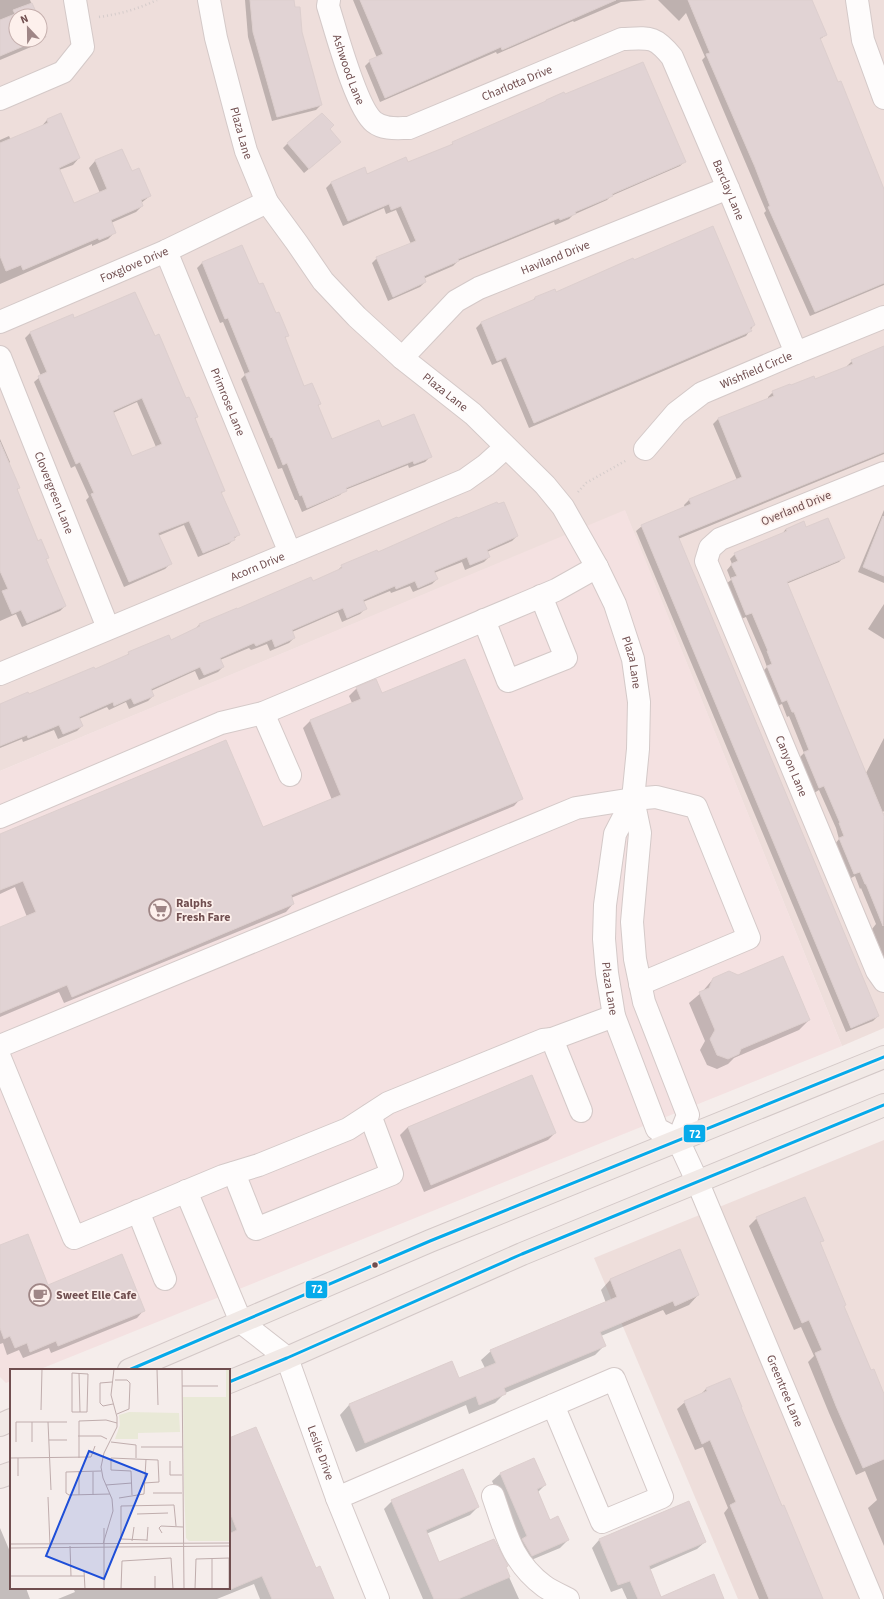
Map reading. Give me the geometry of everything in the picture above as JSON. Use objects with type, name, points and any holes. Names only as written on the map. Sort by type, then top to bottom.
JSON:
[{"type":"main road","points":[[131,1369],[430,1241],[884,1057]]},
{"type":"main road","points":[[230,1382],[522,1254],[698,1183],[884,1105]]},
{"type":"main road","points":[[0,1425],[10,1420]]},
{"type":"street","name":"Plaza Lane","points":[[209,0],[216,38],[246,151],[267,202],[323,281],[357,317],[402,358],[473,414],[545,485],[563,507],[597,567],[615,604],[633,659],[639,702],[638,749],[634,798],[640,833],[632,922],[635,959],[644,1002],[688,1115],[678,1140],[657,1129],[614,1016],[606,973],[604,939],[605,905],[615,834],[634,798]]},
{"type":"street","name":"Ashwood Lane","points":[[328,0],[328,6],[359,101],[374,122],[388,128]]},
{"type":"street","points":[[857,0],[863,40],[884,98]]},
{"type":"street","points":[[0,99],[63,72],[83,47],[76,10]]},
{"type":"street","name":"Charlotta Drive","points":[[388,128],[409,128],[622,39],[647,38]]},
{"type":"street","name":"Barclay Lane","points":[[647,38],[662,45],[672,58],[796,352]]},
{"type":"street","name":"Haviland Drive","points":[[402,358],[456,301],[479,288],[728,188]]},
{"type":"street","name":"Foxglove Drive","points":[[0,322],[166,251],[267,202]]},
{"type":"street","name":"Primrose Lane","points":[[166,251],[290,553]]},
{"type":"street","name":"Wishfield Circle","points":[[645,449],[676,413],[702,393],[796,352],[884,317]]},
{"type":"street","name":"Clovergreen Lane","points":[[0,357],[108,628]]},
{"type":"street","name":"Acorn Drive","points":[[0,674],[465,480],[486,465],[506,446]]},
{"type":"street","name":"Overland Drive","points":[[710,548],[720,539],[884,473]]},
{"type":"street","name":"Canyon Lane","points":[[710,548],[706,561],[877,971],[884,981]]},
{"type":"street","points":[[0,817],[221,723],[263,713],[556,590],[597,567]]},
{"type":"street","points":[[484,620],[508,681],[566,658],[542,596]]},
{"type":"street","points":[[263,713],[290,775]]},
{"type":"street","points":[[0,1046],[576,808],[634,798],[656,798],[696,807],[749,938],[640,984]]},
{"type":"street","points":[[0,1058],[74,1238],[223,1176],[259,1165],[348,1129],[395,1100],[543,1040],[552,1039],[614,1016]]},
{"type":"street","points":[[552,1039],[581,1111]]},
{"type":"street","points":[[234,1173],[256,1229],[392,1174],[370,1115]]},
{"type":"street","points":[[678,1140],[698,1183]]},
{"type":"street","name":"Greentree Lane","points":[[698,1183],[872,1599]]},
{"type":"street","points":[[186,1191],[241,1322],[286,1358]]},
{"type":"street","points":[[138,1211],[165,1279]]},
{"type":"street","name":"Leslie Drive","points":[[286,1358],[337,1498],[378,1599]]},
{"type":"street","points":[[337,1498],[553,1405],[614,1379],[662,1497],[602,1522],[553,1405]]},
{"type":"street","points":[[493,1496],[510,1544],[520,1564],[544,1586],[568,1599]]},
{"type":"path","points":[[76,10],[118,15],[138,9],[157,0]]},
{"type":"path","points":[[563,507],[586,483],[645,449]]},
{"type":"shaded area","points":[[0,0],[884,0],[884,1028],[842,1046],[625,511],[0,771]]},
{"type":"shaded area","points":[[625,510],[842,1046],[40,1369],[10,1369],[10,1381],[6,1383],[0,1377],[0,771]]},
{"type":"shaded area","points":[[884,1140],[884,1599],[738,1599],[594,1258]]},
{"type":"building","points":[[250,0],[294,0],[295,7],[300,7],[302,32],[322,105],[277,117],[253,32]]},
{"type":"building","points":[[360,0],[616,0],[502,50],[501,47],[385,98],[369,60],[383,54]]},
{"type":"building","points":[[688,0],[812,0],[827,35],[820,38],[838,82],[841,81],[884,189],[884,283],[815,312],[768,207],[770,206],[755,167],[706,54],[710,53]]},
{"type":"building","points":[[32,3],[34,8],[18,8]]},
{"type":"building","points":[[8,17],[8,48],[19,48],[0,56],[0,20]]},
{"type":"building","points":[[643,62],[686,162],[612,194],[613,196],[575,212],[576,214],[560,220],[559,218],[458,259],[459,261],[424,276],[426,282],[393,297],[376,257],[416,241],[401,206],[391,210],[389,204],[348,221],[331,182],[365,167],[367,174],[406,157],[408,162],[453,144],[452,142],[564,92],[565,94]]},
{"type":"building","points":[[61,113],[80,158],[59,168],[74,203],[107,189],[95,160],[122,149],[132,171],[139,168],[151,196],[141,200],[143,206],[111,220],[116,233],[99,240],[98,238],[23,270],[21,265],[6,271],[0,256],[0,143],[48,123],[47,119]]},
{"type":"building","points":[[322,113],[334,125],[330,129],[341,142],[309,169],[287,143]]},
{"type":"building","points":[[713,226],[755,325],[750,328],[752,331],[534,423],[506,357],[497,361],[481,322],[535,299],[535,297],[555,289],[556,292],[633,258],[634,260]]},
{"type":"building","points":[[242,245],[259,284],[263,283],[276,313],[279,312],[289,336],[285,337],[304,386],[312,383],[321,404],[318,405],[332,439],[379,420],[382,427],[414,414],[432,457],[414,464],[413,461],[346,488],[347,491],[307,508],[302,495],[300,496],[287,463],[283,465],[272,437],[271,438],[245,374],[250,372],[228,318],[225,319],[202,262]]},
{"type":"building","points":[[135,292],[155,336],[159,334],[186,398],[189,397],[198,417],[195,418],[225,491],[221,492],[240,535],[234,537],[235,540],[203,553],[189,521],[158,533],[172,564],[129,582],[91,494],[94,493],[80,462],[76,464],[38,376],[47,372],[30,332],[73,314],[74,318]],"holes":[[[142,398],[162,444],[132,456],[113,411]]]},
{"type":"building","points":[[884,346],[884,452],[678,536],[879,1016],[851,1028],[641,525],[691,504],[689,499],[742,477],[718,418],[774,396],[772,391],[814,376],[815,379],[853,364],[851,360]]},
{"type":"building","points":[[0,442],[20,488],[17,489],[38,541],[41,539],[49,558],[46,559],[66,606],[27,623],[21,610],[12,614],[2,591],[8,589],[0,571]]},
{"type":"building","points":[[497,502],[498,504],[504,502],[518,536],[487,550],[490,557],[470,565],[467,557],[434,571],[438,579],[418,588],[415,581],[396,589],[395,586],[363,600],[367,609],[347,618],[343,608],[292,630],[295,638],[275,647],[272,639],[256,646],[254,643],[220,658],[224,667],[204,675],[200,667],[151,689],[154,696],[134,704],[131,698],[114,706],[113,702],[79,717],[83,726],[63,734],[59,725],[28,738],[27,735],[0,746],[0,704],[28,692],[29,694],[94,667],[95,669],[129,654],[128,652],[169,635],[171,640],[200,626],[199,624],[311,577],[313,581],[342,568],[341,565],[377,550],[378,552],[457,517],[458,518]]},
{"type":"building","points":[[883,516],[884,517],[884,576],[863,567]]},
{"type":"building","points":[[828,518],[845,558],[787,582],[884,816],[883,926],[860,872],[854,874],[839,838],[844,836],[840,823],[824,786],[819,788],[804,752],[809,750],[794,712],[792,712],[787,700],[782,702],[767,666],[772,664],[768,651],[752,613],[746,615],[731,578],[737,576],[731,564],[738,561],[734,553],[787,531],[786,529],[804,521],[806,527]]},
{"type":"building","points":[[465,659],[523,799],[291,895],[294,904],[72,997],[67,985],[0,1013],[0,927],[36,912],[23,881],[0,890],[0,834],[226,740],[263,827],[341,795],[310,720],[361,699],[356,687],[376,679],[382,693]]},
{"type":"building","points":[[783,956],[810,1020],[741,1049],[739,1054],[728,1059],[717,1055],[710,1039],[715,1030],[699,992],[709,988],[713,978],[729,971],[738,975]]},
{"type":"building","points":[[532,1075],[556,1133],[431,1185],[408,1127]]},
{"type":"building","points":[[805,1197],[824,1241],[820,1242],[846,1305],[844,1306],[871,1370],[874,1369],[884,1394],[884,1459],[863,1468],[815,1353],[822,1350],[809,1320],[802,1323],[756,1217]]},
{"type":"building","points":[[28,1234],[48,1285],[122,1254],[145,1311],[58,1346],[56,1341],[30,1352],[27,1343],[15,1348],[10,1336],[4,1339],[0,1328],[0,1245]]},
{"type":"building","points":[[680,1249],[699,1295],[675,1306],[673,1301],[600,1332],[606,1346],[504,1388],[506,1394],[479,1405],[476,1396],[365,1443],[349,1404],[452,1361],[459,1378],[496,1363],[490,1350],[617,1297],[610,1279]]},
{"type":"building","points":[[730,1378],[782,1506],[784,1505],[823,1599],[769,1599],[730,1505],[736,1502],[710,1440],[702,1444],[684,1401],[707,1391],[706,1388]]},
{"type":"building","points":[[256,1427],[316,1568],[320,1566],[334,1599],[272,1599],[262,1576],[229,1590],[230,1534],[237,1530],[230,1512],[230,1438]]},
{"type":"building","points":[[534,1458],[546,1485],[537,1489],[550,1520],[558,1516],[569,1540],[532,1556],[522,1539],[527,1536],[500,1473]]},
{"type":"building","points":[[463,1469],[479,1507],[426,1530],[439,1562],[494,1539],[508,1566],[506,1567],[510,1577],[458,1599],[434,1599],[391,1500]]},
{"type":"building","points":[[689,1501],[706,1542],[649,1566],[661,1597],[714,1574],[724,1599],[638,1599],[630,1581],[618,1585],[599,1539]]},
{"type":"transit line","name":"72","points":[[131,1369],[430,1241],[884,1057]]},
{"type":"transit line","name":"72","points":[[230,1382],[287,1358],[522,1254],[884,1105]]},
{"type":"place","name":"Ralphs Fresh Fare","points":[[160,910]]},
{"type":"place","name":"Sweet Elle Cafe","points":[[40,1295]]}]
